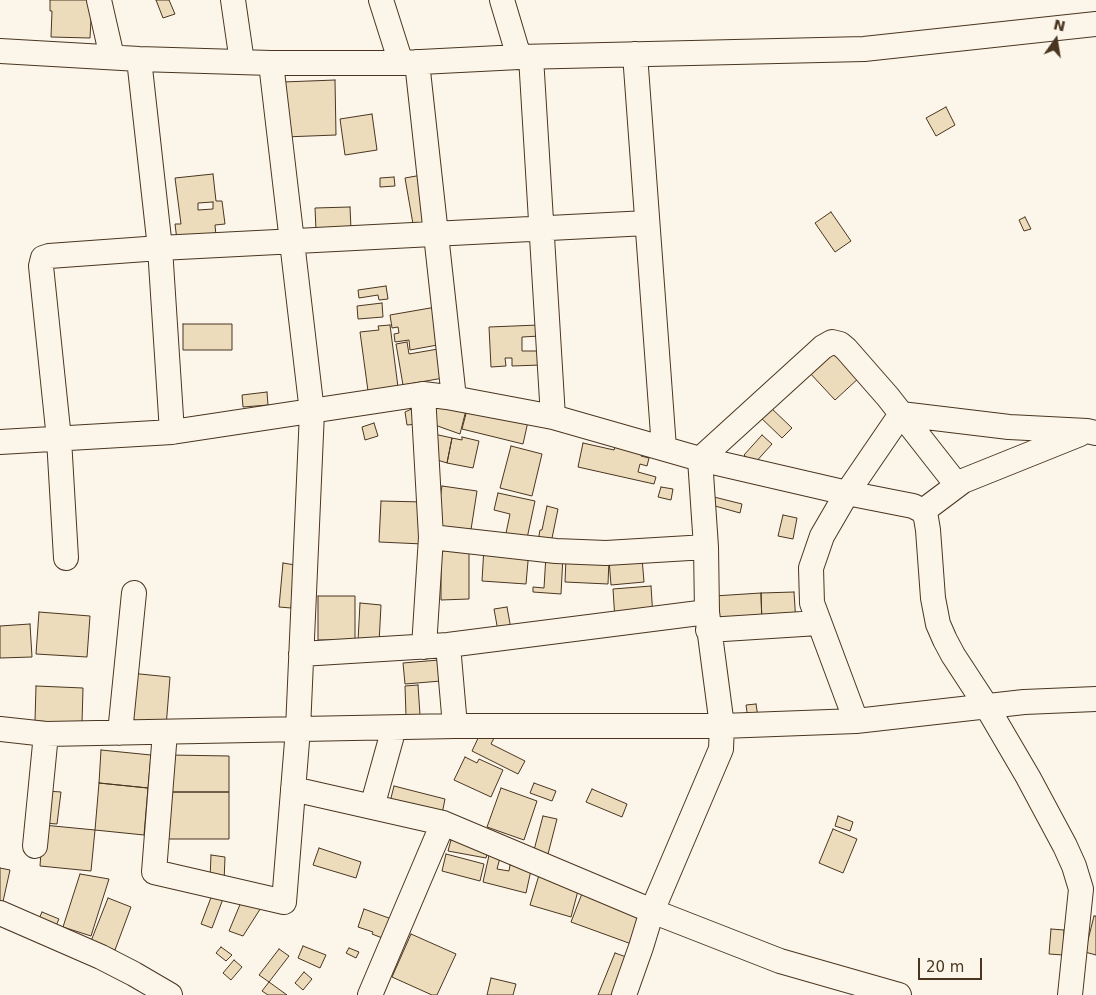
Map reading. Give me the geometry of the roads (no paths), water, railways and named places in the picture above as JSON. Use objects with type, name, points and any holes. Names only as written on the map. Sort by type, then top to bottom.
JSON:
[{"type":"street","points":[[99,0],[112,57]]},
{"type":"street","points":[[233,0],[242,62]]},
{"type":"street","points":[[381,0],[409,63],[436,234],[454,398]]},
{"type":"street","points":[[502,0],[525,57],[541,229],[553,417]]},
{"type":"street","points":[[0,51],[139,59],[271,63],[409,63],[525,57],[864,49],[1096,24]]},
{"type":"street","points":[[635,54],[664,448]]},
{"type":"street","points":[[139,59],[160,248],[172,432]]},
{"type":"street","points":[[165,732],[154,872],[284,902],[298,729],[312,412],[271,63]]},
{"type":"street","points":[[66,558],[59,439],[41,266],[43,258],[160,248],[647,223]]},
{"type":"street","points":[[700,459],[823,347],[832,342],[840,344],[846,349],[901,414],[957,485]]},
{"type":"street","points":[[423,394],[431,537],[424,647]]},
{"type":"street","points":[[0,442],[172,432],[423,394],[553,417],[700,459],[847,493],[914,506],[923,511],[926,518],[933,598],[938,624],[953,655],[987,707],[1028,778],[1074,866],[1089,886],[1070,995]]},
{"type":"street","points":[[901,414],[1009,427],[1093,431]]},
{"type":"street","points":[[856,721],[812,603],[811,568],[822,536],[847,493],[901,414]]},
{"type":"street","points":[[923,511],[957,485],[991,469],[1093,431]]},
{"type":"street","points":[[624,995],[652,911],[721,749],[722,726],[708,621],[706,548],[700,459]]},
{"type":"street","points":[[431,537],[556,551],[606,553],[706,548]]},
{"type":"street","points":[[120,733],[134,593]]},
{"type":"street","points":[[302,654],[424,647],[708,621],[818,622]]},
{"type":"street","points":[[448,645],[455,726]]},
{"type":"street","points":[[0,729],[46,734],[455,726],[722,726],[856,721],[1024,702],[1096,699]]},
{"type":"street","points":[[372,807],[394,728]]},
{"type":"street","points":[[35,846],[46,734]]},
{"type":"street","points":[[293,789],[443,824],[652,911],[780,960],[899,995]]},
{"type":"street","points":[[370,995],[443,824]]},
{"type":"street","points":[[0,914],[101,957],[167,994]]}]
